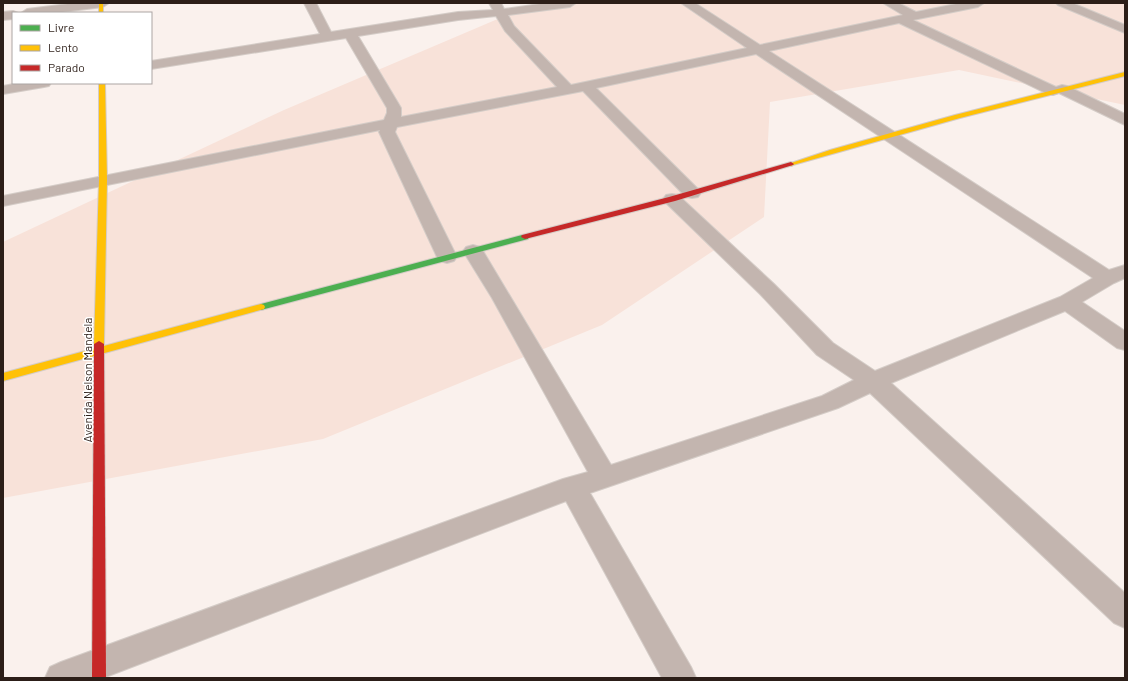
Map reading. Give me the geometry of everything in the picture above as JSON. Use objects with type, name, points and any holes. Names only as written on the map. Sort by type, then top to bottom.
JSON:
[{"type":"street","points":[[34,12],[102,3]]},
{"type":"street","points":[[310,3],[327,36]]},
{"type":"street","points":[[152,65],[349,32],[458,16],[498,8],[570,3]]},
{"type":"street","points":[[61,678],[99,671],[572,487],[605,478],[830,402],[873,381],[1067,302],[1116,275],[889,135],[687,3]]},
{"type":"street","points":[[889,3],[907,18],[1057,90],[1125,120]]},
{"type":"street","points":[[3,201],[103,180],[586,86],[978,3]]},
{"type":"street","points":[[1062,3],[1125,29]]},
{"type":"street","points":[[498,8],[508,28],[568,89]]},
{"type":"street","points":[[349,32],[394,108],[395,114],[389,124],[387,132],[448,257]]},
{"type":"street","points":[[3,376],[682,196],[889,135],[1057,90],[1125,74]]},
{"type":"street","points":[[3,90],[38,84]]},
{"type":"street","name":"Avenida Nelson Mandela","points":[[99,671],[99,351],[103,180],[102,84]]},
{"type":"street","points":[[586,86],[767,290],[825,349],[873,381],[1125,613]]},
{"type":"street","points":[[473,251],[502,298],[605,478]]},
{"type":"street","points":[[1067,302],[1125,342]]},
{"type":"street","points":[[572,487],[680,678]]},
{"type":"shaded area","points":[[535,3],[1125,3],[1125,105],[959,70],[770,102],[764,217],[602,325],[323,439],[3,498],[3,242],[284,110]]},
{"type":"traffic: fast","points":[[261,307],[525,237]]},
{"type":"traffic: slow","points":[[101,3],[101,12]]},
{"type":"traffic: slow","points":[[791,164],[958,117],[1125,74]]},
{"type":"traffic: slow","points":[[99,344],[103,180],[102,84]]},
{"type":"traffic: slow","points":[[3,377],[261,307]]},
{"type":"traffic: jam","points":[[525,237],[672,199],[791,164]]},
{"type":"traffic: jam","points":[[99,344],[99,678]]}]
